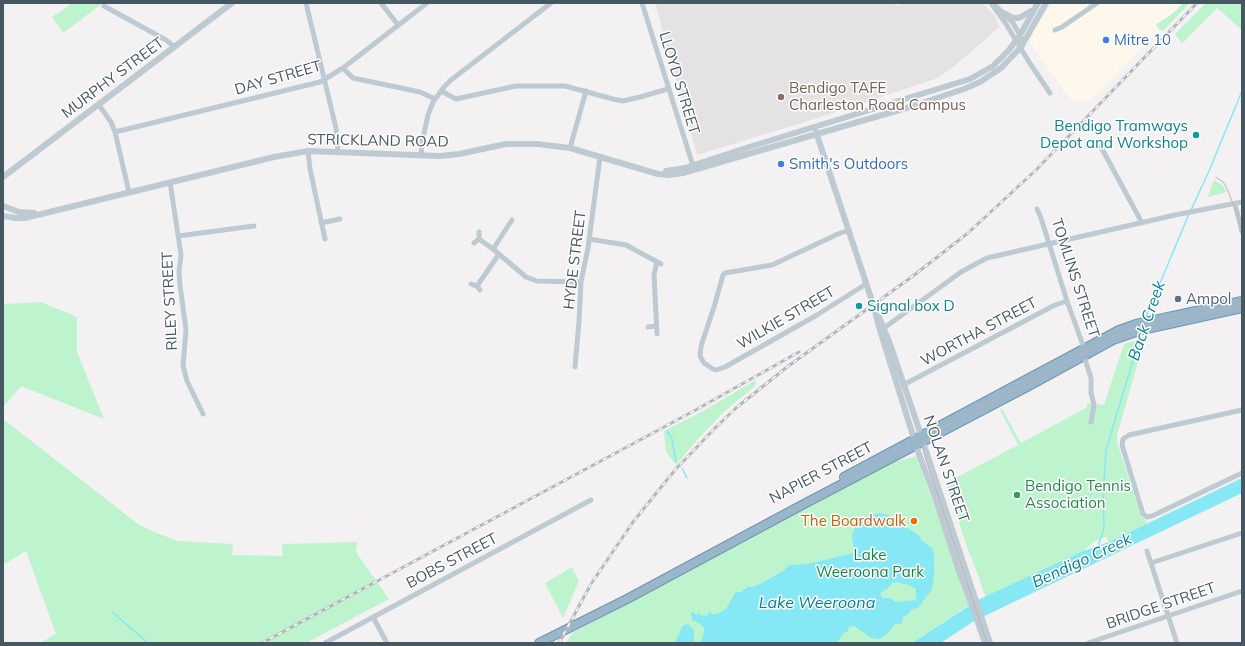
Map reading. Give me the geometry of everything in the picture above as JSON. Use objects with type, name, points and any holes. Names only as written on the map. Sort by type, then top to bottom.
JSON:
[{"type":"highway","points":[[1149,325],[1242,301]]},
{"type":"highway","points":[[1149,325],[1242,308]]},
{"type":"highway","name":"NAPIER STREET","points":[[539,643],[1084,352],[1119,330],[1149,325]]},
{"type":"highway","name":"NAPIER STREET","points":[[543,643],[558,634]]},
{"type":"street","name":"MURPHY STREET","points":[[3,179],[232,3]]},
{"type":"street","points":[[306,3],[336,128],[338,152]]},
{"type":"street","points":[[381,3],[398,25]]},
{"type":"street","name":"DAY STREET","points":[[115,132],[325,80],[343,68],[427,3]]},
{"type":"street","points":[[421,156],[422,142],[429,109],[441,91],[451,80],[551,3]]},
{"type":"street","name":"LLOYD STREET","points":[[642,3],[693,168]]},
{"type":"street","points":[[992,3],[1013,23],[1020,35],[1021,46]]},
{"type":"street","points":[[992,3],[1050,93]]},
{"type":"street","points":[[693,168],[817,135],[913,106],[980,82],[1001,68],[1021,46],[1046,3]]},
{"type":"street","points":[[1055,30],[1062,27],[1097,3]]},
{"type":"street","points":[[104,6],[166,40],[175,47]]},
{"type":"street","points":[[1004,13],[1013,18],[1019,18],[1025,16],[1036,6]]},
{"type":"street","points":[[693,168],[814,127],[975,77],[998,62],[1009,50],[1020,35],[1036,6]]},
{"type":"street","points":[[343,68],[350,77],[355,79],[420,92],[435,99]]},
{"type":"street","points":[[441,91],[456,99],[497,89],[523,85],[565,86],[613,99],[623,100],[640,97],[668,88]]},
{"type":"street","points":[[570,148],[586,91]]},
{"type":"street","points":[[99,105],[111,122],[115,132],[129,192]]},
{"type":"street","points":[[858,114],[860,121]]},
{"type":"street","name":"NOLAN STREET","points":[[814,127],[972,600],[990,643]]},
{"type":"street","name":"STRICKLAND ROAD","points":[[3,216],[25,218],[39,213],[274,157],[308,151],[451,156],[498,146],[536,144],[570,148],[647,170],[671,171],[693,168]]},
{"type":"street","points":[[1101,147],[1142,223]]},
{"type":"street","points":[[308,151],[310,169],[325,239]]},
{"type":"street","name":"HYDE STREET","points":[[575,367],[581,282],[589,240],[600,157]]},
{"type":"street","name":"RILEY STREET","points":[[170,182],[181,255],[179,272],[186,330],[183,366],[187,381],[204,414]]},
{"type":"street","points":[[882,329],[961,272],[977,262],[996,255],[1242,202]]},
{"type":"street","points":[[1235,204],[1242,232]]},
{"type":"street","name":"STRICKLAND ROAD","points":[[3,206],[19,212],[39,213]]},
{"type":"street","name":"TOMLINS STREET","points":[[1037,209],[1092,378],[1091,393],[1094,405],[1090,422]]},
{"type":"street","points":[[321,223],[340,219]]},
{"type":"street","points":[[493,249],[512,220]]},
{"type":"street","points":[[178,236],[254,226]]},
{"type":"street","name":"WILKIE STREET","points":[[848,230],[772,265],[724,273],[700,349],[700,356],[704,363],[716,370],[733,363],[813,318],[866,284]]},
{"type":"street","points":[[479,232],[476,241],[493,249],[517,271],[529,279],[581,282]]},
{"type":"street","points":[[589,240],[626,245],[659,263],[654,275],[656,334]]},
{"type":"street","points":[[471,284],[479,288],[499,254]]},
{"type":"street","name":"WORTHA STREET","points":[[901,386],[1055,305],[1067,301]]},
{"type":"street","points":[[648,327],[656,326]]},
{"type":"street","points":[[1242,410],[1129,435],[1123,439],[1122,442],[1143,514],[1147,517],[1242,473]]},
{"type":"street","name":"BOBS STREET","points":[[325,643],[592,500]]},
{"type":"street","points":[[1152,564],[1242,533]]},
{"type":"street","points":[[1148,551],[1177,643]]},
{"type":"street","name":"BRIDGE STREET","points":[[1088,643],[1242,591]]},
{"type":"street","points":[[373,617],[386,643]]},
{"type":"street","name":"NOLAN STREET","points":[[980,621],[985,643]]},
{"type":"shaded area","name":"Bendigo TAFE Charleston Road Campus","points":[[655,3],[891,3],[898,6],[900,3],[982,3],[993,13],[1000,27],[938,78],[821,117],[697,155]]},
{"type":"shaded area","points":[[1052,3],[1183,3],[1172,14],[1156,24],[1160,30],[1092,99],[1072,101],[1030,43],[1034,31]]},
{"type":"green space","points":[[72,3],[103,3],[63,33],[52,17]]},
{"type":"green space","points":[[1183,3],[1190,3],[1163,31],[1160,30],[1156,25],[1172,14]]},
{"type":"green space","points":[[1206,3],[1242,3],[1242,30],[1217,8],[1182,44],[1175,34]]},
{"type":"green space","points":[[1214,180],[1222,185],[1227,192],[1208,197]]},
{"type":"green space","points":[[41,302],[77,317],[77,352],[104,419],[21,386],[3,407],[3,307],[5,304]]},
{"type":"green space","name":"Bendigo Tennis Association","points":[[1145,338],[1117,435],[1117,442],[1141,516],[1148,523],[1109,542],[1106,537],[1095,541],[1083,551],[986,598],[970,556],[946,483],[1018,445],[1000,410],[1002,409],[1021,443],[1086,408],[1088,403],[1104,405],[1124,344]]},
{"type":"green space","points":[[756,380],[755,386],[724,412],[676,465],[666,452],[664,431],[705,410]]},
{"type":"green space","points":[[3,419],[138,524],[154,532],[178,541],[233,544],[232,555],[283,556],[282,544],[357,542],[356,552],[389,599],[306,643],[40,643],[56,634],[26,551],[3,565]]},
{"type":"green space","name":"Lake Weeroona Park","points":[[917,456],[969,605],[912,643],[566,643],[572,633],[801,510],[891,463]]},
{"type":"green space","points":[[572,567],[579,581],[563,618],[545,583]]},
{"type":"water","name":"Bendigo Creek","points":[[1242,478],[1242,493],[974,621],[941,643],[912,643],[978,600],[1083,551],[1109,542]]},
{"type":"water","name":"Lake Weeroona","points":[[881,513],[887,515],[920,536],[921,540],[932,548],[934,554],[934,574],[932,589],[918,608],[912,609],[903,617],[902,624],[895,624],[888,633],[880,639],[872,638],[855,626],[852,626],[849,627],[848,631],[844,633],[836,643],[699,643],[702,639],[705,628],[692,620],[692,612],[697,615],[699,612],[700,615],[706,616],[710,612],[712,614],[717,614],[726,609],[735,593],[742,592],[743,589],[744,590],[748,587],[753,587],[762,583],[783,571],[789,565],[808,564],[857,552],[853,544],[852,536],[856,525],[865,516]],"holes":[[[897,582],[909,585],[916,589],[916,600],[896,602],[889,598],[882,598],[880,593],[888,588],[892,583]]]},
{"type":"water","points":[[686,624],[694,630],[694,643],[674,643],[682,627]]},
{"type":"waterway","name":"Back Creek","points":[[1191,210],[1242,91]]},
{"type":"waterway","name":"Back Creek","points":[[1145,319],[1189,214]]},
{"type":"waterway","name":"Back Creek","points":[[1098,546],[1104,528],[1103,500],[1106,450],[1141,334]]},
{"type":"waterway","points":[[667,431],[672,439],[676,462]]},
{"type":"waterway","points":[[682,468],[687,478]]},
{"type":"waterway","points":[[112,612],[148,643]]},
{"type":"tram line","points":[[1216,177],[1224,183],[1228,191],[1242,232]]},
{"type":"tram line","points":[[987,643],[925,457],[923,447],[928,437],[990,402],[1121,333],[1142,326],[1242,305]]},
{"type":"railway","points":[[559,643],[591,584],[633,522],[675,470],[715,428],[736,408],[787,367],[913,276],[968,233],[1037,169],[1197,3]]},
{"type":"railway","points":[[262,643],[692,412],[799,352]]},
{"type":"place","name":"Mitre 10","points":[[1106,40]]},
{"type":"place","name":"Bendigo TAFE Charleston Road Campus","points":[[781,97]]},
{"type":"place","name":"Bendigo Tramways Depot and Workshop","points":[[1196,135]]},
{"type":"place","name":"Smith's Outdoors","points":[[781,164]]},
{"type":"place","name":"Ampol","points":[[1178,299]]},
{"type":"place","name":"Signal box D","points":[[859,306]]},
{"type":"place","name":"Bendigo Tennis Association","points":[[1017,495]]},
{"type":"place","name":"The Boardwalk","points":[[914,521]]}]
